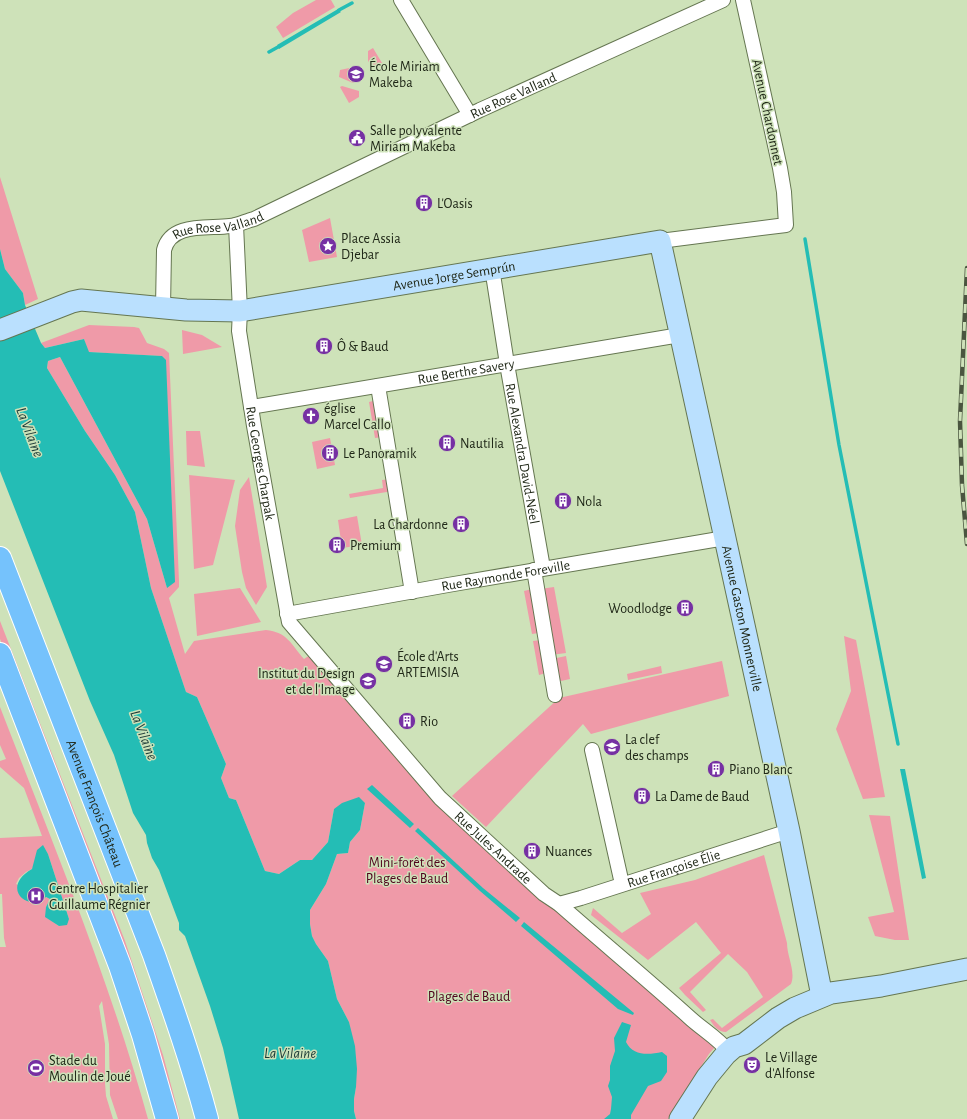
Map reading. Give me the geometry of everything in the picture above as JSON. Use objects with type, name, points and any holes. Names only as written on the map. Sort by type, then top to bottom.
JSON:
[{"type":"main road","name":"Avenue François Château","points":[[0,558],[154,955],[177,1018],[198,1084],[207,1119]]},
{"type":"main road","points":[[0,654],[120,966],[143,1035],[167,1119]]},
{"type":"street","points":[[401,0],[470,115]]},
{"type":"street","name":"Rue Rose Valland","points":[[163,308],[165,243],[170,237],[179,231],[236,225],[260,216],[470,115],[723,0]]},
{"type":"street","name":"Avenue Chardonnet","points":[[743,0],[780,168],[784,192],[786,225]]},
{"type":"street","name":"Rue Georges Charpak","points":[[236,225],[240,310],[239,331],[287,614]]},
{"type":"street","name":"Avenue Jorge Semprún","points":[[46,320],[75,316],[103,310],[121,304],[217,311],[240,310],[660,241],[786,225]]},
{"type":"street","name":"Avenue Gaston Monnerville","points":[[660,241],[789,831],[822,996]]},
{"type":"street","name":"Rue Alexandra David-Néel","points":[[492,268],[538,569],[554,695]]},
{"type":"street","points":[[0,330],[46,320]]},
{"type":"street","points":[[0,344],[46,320]]},
{"type":"street","name":"Rue Berthe Savery","points":[[251,407],[680,335]]},
{"type":"street","points":[[378,386],[412,592]]},
{"type":"street","name":"Rue Raymonde Foreville","points":[[287,614],[538,569],[725,538]]},
{"type":"street","name":"Rue Jules Andrade","points":[[287,614],[289,622],[298,634],[440,798],[544,894],[559,904],[648,979],[702,1029],[725,1048],[736,1048]]},
{"type":"street","points":[[592,750],[622,884]]},
{"type":"street","name":"Rue Françoise Élie","points":[[559,904],[789,831]]},
{"type":"street","points":[[680,1119],[707,1077],[736,1048],[778,1018],[796,1008],[831,993],[881,986],[967,969]]},
{"type":"street","points":[[687,1119],[711,1082],[738,1053],[736,1048]]},
{"type":"green space","points":[[316,0],[331,0],[335,7],[283,38],[276,27],[293,13]]},
{"type":"green space","points":[[373,48],[382,63],[375,69],[368,61],[368,51]]},
{"type":"green space","points":[[354,67],[357,80],[353,83],[339,77],[340,70]]},
{"type":"green space","points":[[342,86],[359,91],[359,97],[349,103],[340,87]]},
{"type":"green space","points":[[0,177],[38,299],[25,305],[23,293],[5,269],[0,249]]},
{"type":"green space","points":[[330,218],[337,257],[309,262],[302,230]]},
{"type":"green space","name":"Plages de Baud","points":[[89,325],[139,328],[147,343],[164,349],[169,353],[179,587],[169,598],[185,654],[194,641],[266,630],[279,633],[284,636],[304,659],[310,655],[368,724],[686,1016],[682,1021],[715,1047],[668,1119],[356,1119],[354,1099],[356,1087],[349,1022],[337,999],[328,961],[312,936],[310,910],[326,884],[337,854],[348,853],[350,842],[360,830],[365,803],[334,809],[328,842],[312,860],[300,860],[279,874],[265,871],[236,800],[229,798],[221,778],[226,764],[197,697],[186,692],[151,588],[135,512],[115,475],[85,431],[47,368],[48,361],[60,357],[147,519],[167,588],[161,356],[88,352],[84,339],[45,348],[41,343]]},
{"type":"green space","points":[[182,330],[202,335],[222,347],[183,354]]},
{"type":"green space","points":[[377,400],[383,437],[375,438],[369,402]]},
{"type":"green space","points":[[186,431],[200,431],[205,467],[187,465]]},
{"type":"green space","points":[[330,438],[335,465],[317,469],[312,442]]},
{"type":"green space","points":[[189,475],[235,480],[213,565],[194,569]]},
{"type":"green space","points":[[249,477],[267,587],[256,605],[246,588],[235,526],[240,490]]},
{"type":"green space","points":[[391,479],[393,491],[350,498],[349,494],[383,488],[382,480]]},
{"type":"green space","points":[[357,516],[362,545],[342,548],[338,520]]},
{"type":"green space","points":[[554,587],[566,653],[551,655],[540,589]]},
{"type":"green space","points":[[240,588],[261,622],[197,636],[194,594]]},
{"type":"green space","points":[[532,589],[539,633],[532,634],[524,591]]},
{"type":"green space","points":[[0,621],[125,941],[163,1055],[180,1119],[172,1119],[121,949],[0,639]]},
{"type":"green space","points":[[844,636],[856,640],[885,797],[863,799],[836,729],[851,691]]},
{"type":"green space","points":[[541,640],[546,673],[539,675],[533,641]]},
{"type":"green space","points":[[566,656],[570,679],[561,681],[555,677],[552,659]]},
{"type":"green space","points":[[722,661],[729,696],[591,734],[583,724],[486,827],[452,796],[559,698]]},
{"type":"green space","points":[[661,666],[662,673],[628,680],[627,674]]},
{"type":"green space","name":"Centre Hospitalier Guillaume Régnier","points":[[0,707],[60,860],[98,963],[133,1066],[148,1119],[118,1119],[110,1095],[109,1044],[102,1001],[99,1006],[105,1044],[106,1096],[113,1119],[0,1119],[0,947],[6,947],[4,938],[2,894],[0,894],[0,838],[42,836],[24,788],[0,767],[0,761],[6,759],[0,745]],"holes":[[[43,846],[48,854],[69,919],[59,926],[46,917],[46,907],[50,899],[16,884],[19,878],[32,869]]]},
{"type":"green space","points":[[869,815],[890,816],[909,940],[895,940],[875,936],[868,917],[894,912]]},
{"type":"green space","points":[[764,855],[787,943],[792,969],[791,984],[726,1032],[718,1030],[710,1020],[713,1019],[722,1028],[763,997],[747,972],[728,954],[690,992],[706,1010],[703,1012],[685,995],[679,988],[721,953],[696,922],[648,960],[591,915],[593,908],[622,933],[651,914],[640,893],[695,880]]},
{"type":"water","points":[[338,9],[341,12],[279,49],[277,45]]},
{"type":"water","name":"La Vilaine","points":[[0,249],[5,269],[23,293],[25,305],[41,343],[45,348],[84,339],[89,352],[162,356],[166,360],[175,582],[167,588],[147,519],[60,357],[48,361],[47,368],[85,431],[115,475],[135,512],[151,588],[186,692],[197,697],[226,764],[221,778],[229,798],[236,800],[265,871],[279,874],[300,860],[312,860],[328,842],[334,809],[342,803],[359,797],[365,803],[360,830],[350,842],[348,853],[337,854],[326,884],[310,910],[312,936],[328,961],[337,999],[349,1022],[355,1046],[357,1069],[354,1111],[356,1119],[239,1119],[223,1048],[185,936],[179,930],[179,923],[159,870],[152,858],[146,835],[133,813],[114,755],[90,701],[0,471]]},
{"type":"water","points":[[900,769],[905,769],[926,878],[922,879]]},
{"type":"water","points":[[372,785],[414,824],[410,828],[367,789]]},
{"type":"water","points":[[418,828],[483,888],[520,918],[516,922],[480,891],[415,831]]},
{"type":"water","points":[[43,845],[48,854],[69,919],[67,925],[59,926],[45,917],[46,907],[50,899],[46,897],[39,901],[31,902],[20,896],[17,890],[18,883],[23,876],[32,869],[37,850]]},
{"type":"water","points":[[524,922],[634,1013],[633,1015],[618,1009],[521,926]]},
{"type":"water","points":[[622,1022],[631,1025],[626,1042],[629,1047],[637,1052],[646,1054],[662,1052],[667,1056],[667,1072],[661,1081],[648,1086],[631,1115],[631,1119],[604,1119],[610,1114],[611,1109],[612,1097],[608,1086],[610,1080],[610,1066],[615,1051],[614,1038]]},
{"type":"waterway","points":[[339,10],[352,3]]},
{"type":"waterway","points":[[269,52],[278,47]]},
{"type":"waterway","points":[[805,239],[839,445],[898,744]]},
{"type":"railway","points":[[967,268],[960,421],[962,485],[967,544]]},
{"type":"place","name":"École Miriam Makeba","points":[[356,74]]},
{"type":"place","name":"Salle polyvalente Miriam Makeba","points":[[357,138]]},
{"type":"place","name":"L'Oasis","points":[[424,203]]},
{"type":"place","name":"Place Assia Djebar","points":[[328,246]]},
{"type":"place","name":"Ô & Baud","points":[[324,346]]},
{"type":"place","name":"église Marcel Callo","points":[[311,416]]},
{"type":"place","name":"Nautilia","points":[[447,443]]},
{"type":"place","name":"Le Panoramik","points":[[330,453]]},
{"type":"place","name":"Nola","points":[[563,501]]},
{"type":"place","name":"La Chardonne","points":[[461,524]]},
{"type":"place","name":"Premium","points":[[337,545]]},
{"type":"place","name":"Woodlodge","points":[[685,608]]},
{"type":"place","name":"École d'Arts ARTEMISIA","points":[[384,664]]},
{"type":"place","name":"Institut du Design et de l'Image","points":[[368,681]]},
{"type":"place","name":"Rio","points":[[407,721]]},
{"type":"place","name":"La clef des champs","points":[[612,747]]},
{"type":"place","name":"Piano Blanc","points":[[716,769]]},
{"type":"place","name":"La Dame de Baud","points":[[642,796]]},
{"type":"place","name":"Nuances","points":[[532,851]]},
{"type":"place","name":"Centre Hospitalier Guillaume Régnier","points":[[36,896]]},
{"type":"place","name":"Le Village d'Alfonse","points":[[752,1065]]},
{"type":"place","name":"Stade du Moulin de Joué","points":[[36,1068]]},
{"type":"park label","name":"Mini-forêt des Plages de Baud","points":[[407,870]]}]
